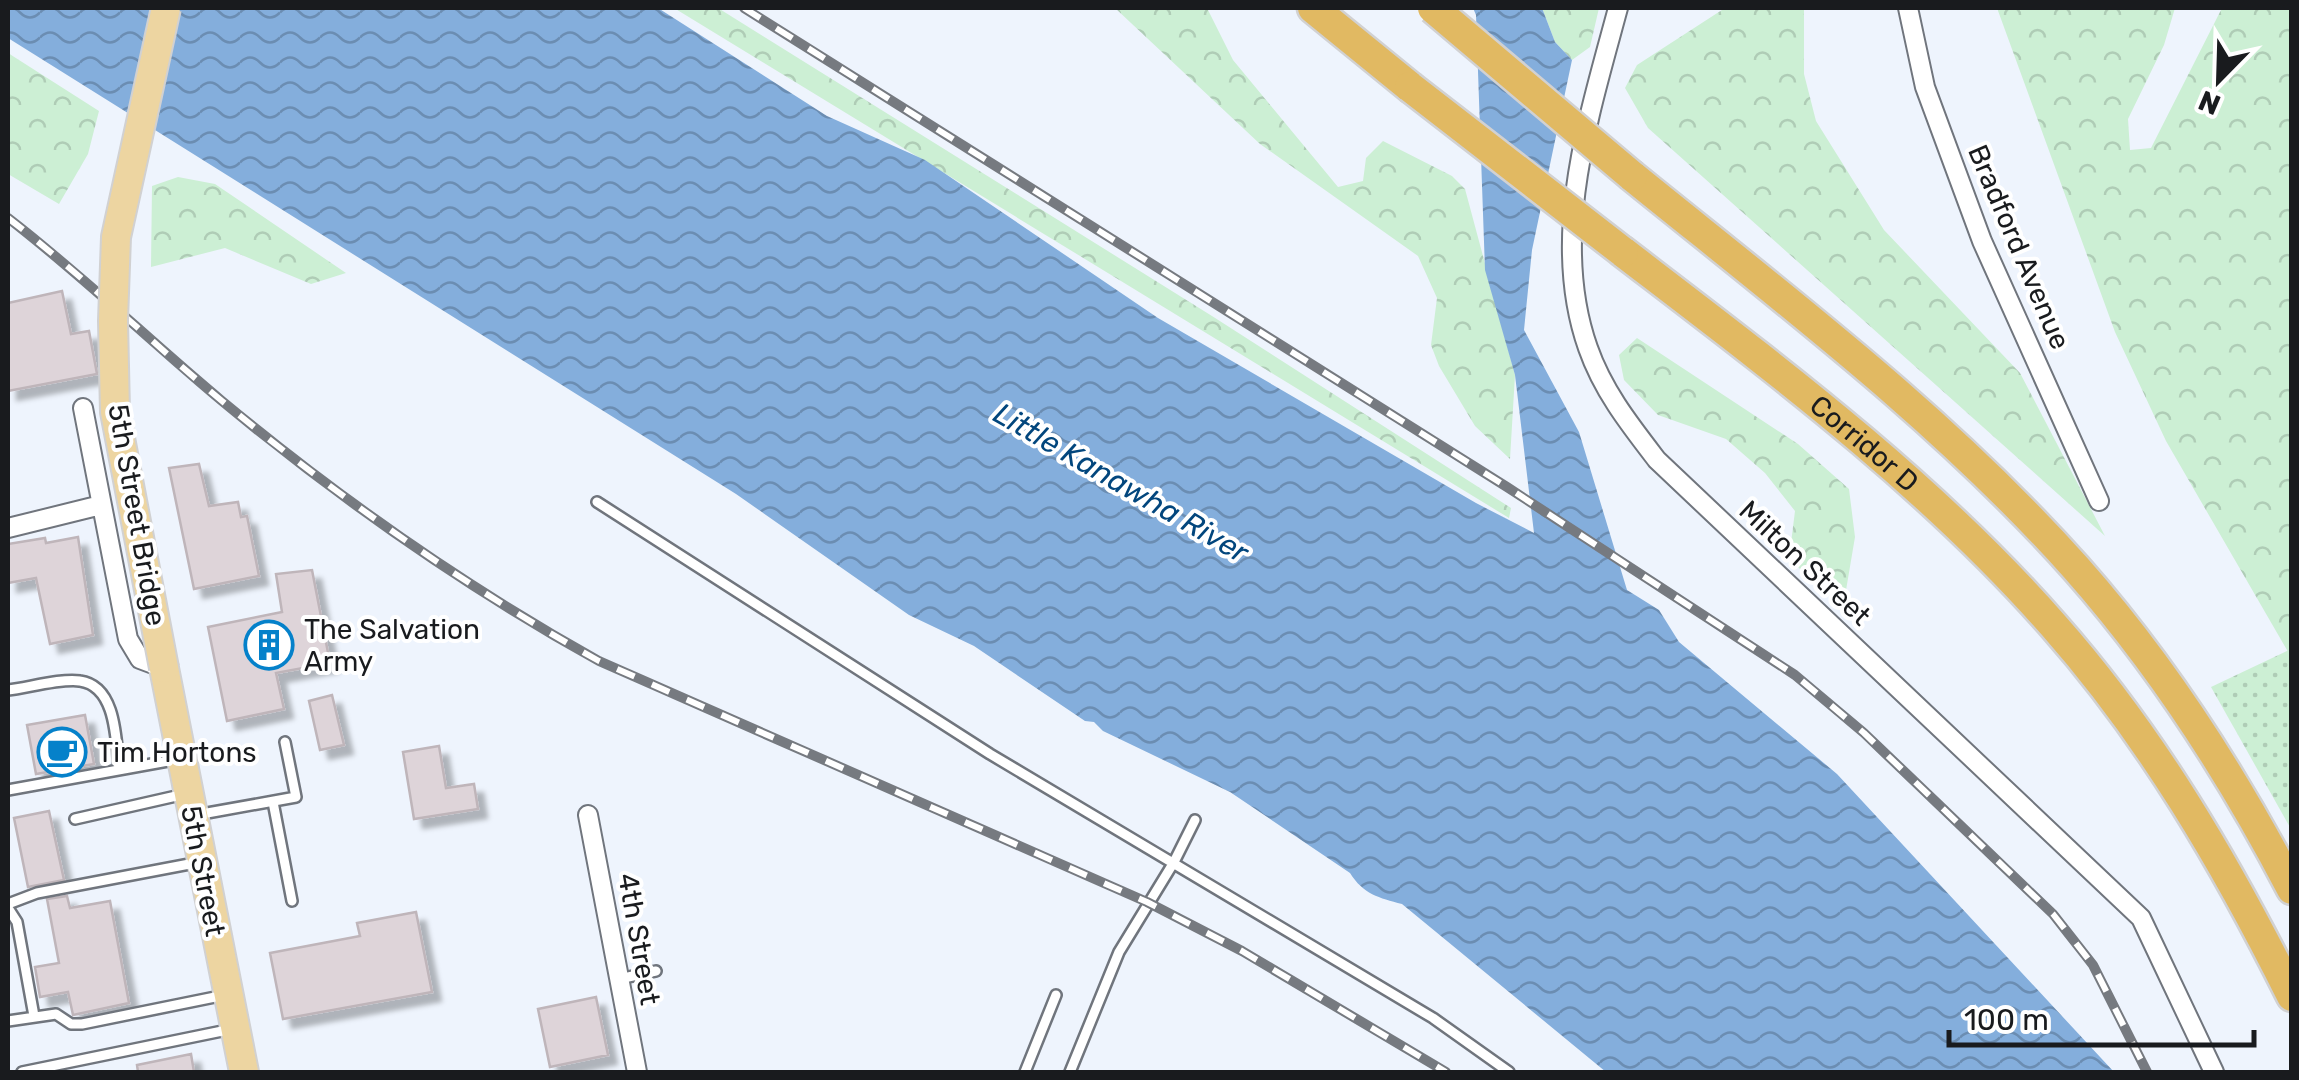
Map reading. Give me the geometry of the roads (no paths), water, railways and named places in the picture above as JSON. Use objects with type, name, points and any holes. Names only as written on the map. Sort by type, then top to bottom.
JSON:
[{"type":"highway","name":"Corridor D","points":[[1312,8],[1852,434],[1947,518],[2054,626],[2145,742],[2197,821],[2292,996]]},
{"type":"highway","points":[[1432,8],[1914,409],[1996,486],[2075,568],[2181,702],[2255,820],[2292,888]]},
{"type":"main road","name":"5th Street Bridge","points":[[164,668],[115,412],[114,320],[116,237],[166,8]]},
{"type":"main road","name":"5th Street","points":[[164,668],[244,1072]]},
{"type":"street","name":"Milton Street","points":[[1618,8],[1584,134],[1570,261],[1576,306],[1589,351],[1614,402],[1656,460],[2141,918],[2214,1072]]},
{"type":"street","name":"Bradford Avenue","points":[[1908,8],[1925,86],[1982,241],[2099,501]]},
{"type":"street","points":[[83,408],[128,639],[140,659],[164,668]]},
{"type":"street","points":[[8,528],[100,505]]},
{"type":"street","name":"4th Street","points":[[588,815],[637,1072]]},
{"type":"lane","points":[[598,502],[990,754],[1433,1018],[1509,1072]]},
{"type":"lane","points":[[8,690],[81,680],[97,690],[114,714],[119,770]]},
{"type":"lane","points":[[75,820],[190,804],[273,802],[296,797],[284,742]]},
{"type":"lane","points":[[8,790],[182,758]]},
{"type":"lane","points":[[273,802],[292,902]]},
{"type":"lane","points":[[1070,1072],[1125,939],[1174,862],[1195,820]]},
{"type":"lane","points":[[34,1016],[16,922],[8,906],[38,892],[200,862]]},
{"type":"lane","points":[[617,979],[656,971]]},
{"type":"lane","points":[[8,1021],[56,1014],[71,1024],[82,1024],[228,995]]},
{"type":"lane","points":[[1024,1072],[1056,995]]},
{"type":"lane","points":[[22,1072],[234,1028]]},
{"type":"water","name":"Little Kanawha River","points":[[8,8],[658,8],[827,116],[925,160],[1158,318],[1534,533],[1515,375],[1485,270],[1473,8],[1542,8],[1555,42],[1572,60],[1532,250],[1524,330],[1579,432],[1627,590],[1659,610],[1679,642],[1837,774],[2114,1072],[1606,1072],[1402,904],[1366,890],[1350,873],[1230,792],[1103,731],[974,646],[909,615],[736,494],[8,38]]},
{"type":"railway","points":[[744,8],[1507,487],[1795,675],[1864,733],[2053,914],[2093,965],[2147,1072]]},
{"type":"railway","points":[[8,218],[222,401],[312,472],[404,540],[549,633],[599,661],[1147,902],[1242,951],[1446,1072]]},
{"type":"place","name":"The Salvation Army","points":[[269,645]]},
{"type":"place","name":"Tim Hortons","points":[[62,752]]}]
